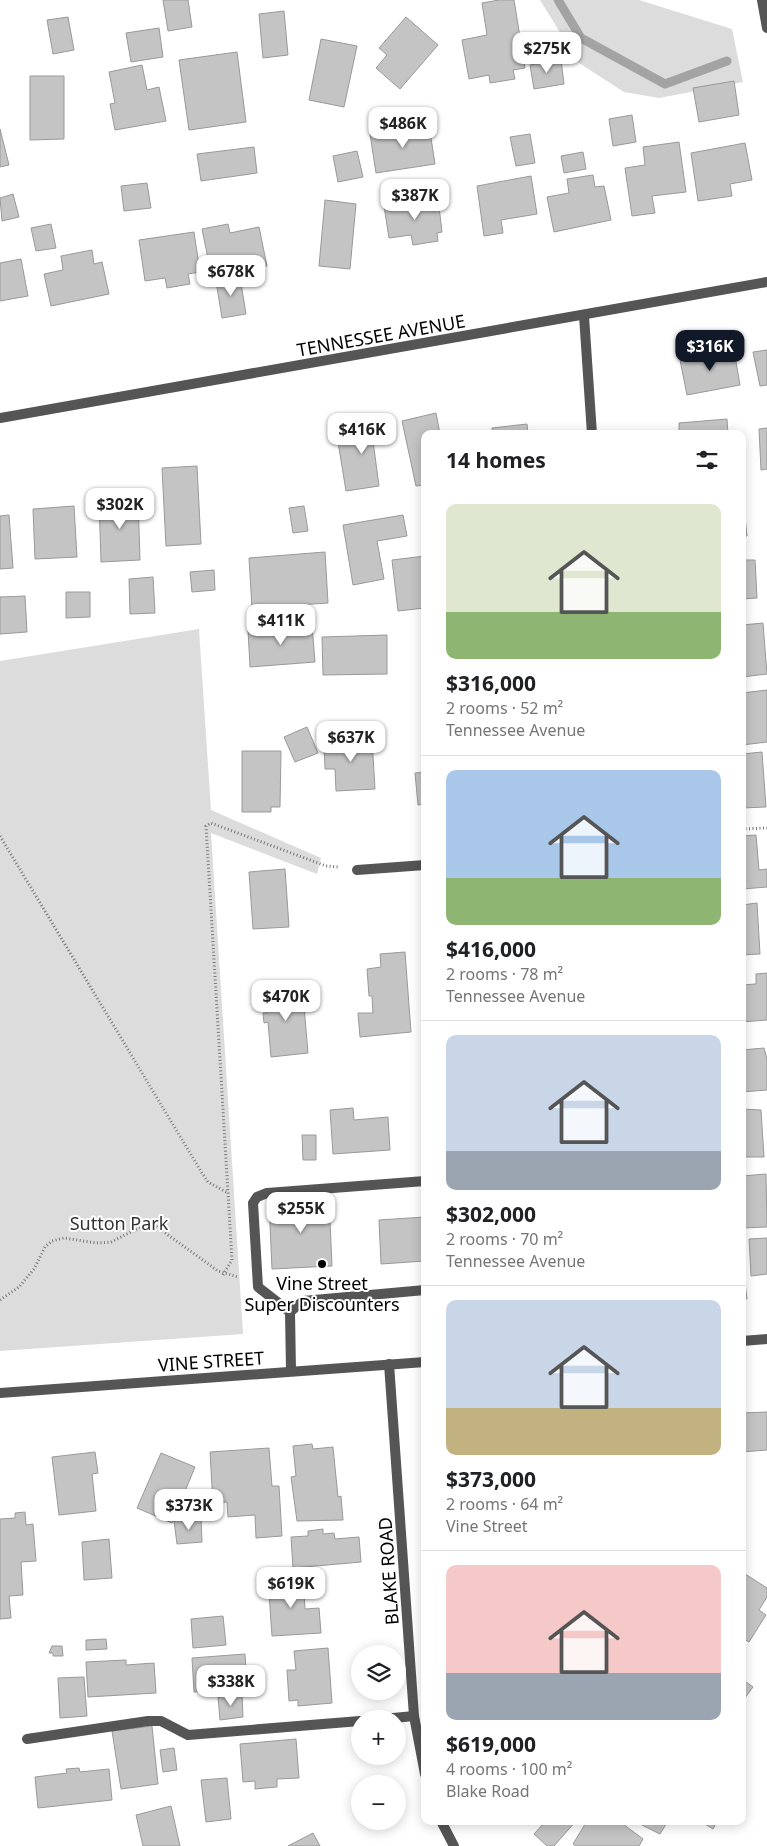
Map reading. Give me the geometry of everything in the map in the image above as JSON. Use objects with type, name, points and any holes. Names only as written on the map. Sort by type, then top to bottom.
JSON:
[{"type":"street","points":[[762,0],[767,28]]},
{"type":"street","name":"TENNESSEE AVENUE","points":[[0,418],[584,316],[767,282]]},
{"type":"street","points":[[584,316],[592,430]]},
{"type":"street","points":[[357,870],[421,864]]},
{"type":"street","points":[[290,1312],[258,1287],[253,1203],[258,1197],[267,1193],[421,1182]]},
{"type":"street","points":[[290,1312],[303,1301],[421,1290]]},
{"type":"street","points":[[290,1312],[292,1371]]},
{"type":"street","points":[[746,1341],[767,1339]]},
{"type":"street","name":"VINE STREET","points":[[0,1393],[421,1362]]},
{"type":"street","name":"BLAKE ROAD","points":[[390,1364],[414,1716],[421,1753]]},
{"type":"street","points":[[406,1717],[414,1716]]},
{"type":"street","points":[[27,1739],[148,1720],[161,1722],[188,1735],[351,1722]]},
{"type":"street","points":[[443,1825],[454,1846]]},
{"type":"path","points":[[223,1275],[232,1260],[206,826],[210,823],[326,866],[357,870]]},
{"type":"path","points":[[746,829],[767,828]]},
{"type":"path","points":[[0,836],[202,1173],[208,1182],[228,1192]]},
{"type":"path","points":[[0,1300],[19,1287],[34,1270],[44,1247],[52,1241],[64,1238],[96,1243],[111,1242],[141,1227],[157,1227],[223,1275],[258,1281]]},
{"type":"green space","points":[[540,0],[639,0],[732,29],[743,82],[659,98],[624,92],[579,63]]},
{"type":"green space","name":"Sutton Park","points":[[199,629],[211,810],[321,858],[317,874],[211,833],[243,1334],[0,1351],[0,661]]},
{"type":"building","points":[[163,0],[188,0],[192,27],[168,31]]},
{"type":"building","points":[[514,0],[525,68],[513,70],[515,79],[490,83],[489,75],[469,79],[462,40],[487,35],[482,3]]},
{"type":"building","points":[[284,11],[288,55],[263,58],[259,14]]},
{"type":"building","points":[[68,17],[74,50],[53,54],[47,20]]},
{"type":"building","points":[[406,17],[438,45],[400,89],[376,68],[387,55],[379,48]]},
{"type":"building","points":[[159,28],[163,57],[131,62],[126,33]]},
{"type":"building","points":[[321,39],[357,46],[344,107],[309,100]]},
{"type":"building","points":[[237,52],[246,122],[189,130],[179,60]]},
{"type":"building","points":[[561,60],[564,84],[534,89],[530,65]]},
{"type":"building","points":[[142,65],[147,90],[159,87],[166,121],[115,130],[110,104],[115,103],[109,72]]},
{"type":"building","points":[[30,76],[64,76],[64,139],[30,140]]},
{"type":"building","points":[[734,81],[739,115],[699,122],[693,88]]},
{"type":"building","points":[[632,115],[636,142],[613,146],[609,119]]},
{"type":"building","points":[[429,125],[435,164],[376,173],[370,134]]},
{"type":"building","points":[[0,129],[9,165],[0,167]]},
{"type":"building","points":[[530,134],[535,163],[516,166],[510,137]]},
{"type":"building","points":[[679,142],[686,192],[652,196],[655,213],[632,216],[625,168],[645,165],[643,147]]},
{"type":"building","points":[[745,143],[752,180],[730,184],[732,196],[698,201],[691,153]]},
{"type":"building","points":[[254,147],[257,173],[201,181],[197,154]]},
{"type":"building","points":[[357,151],[363,177],[338,182],[333,156]]},
{"type":"building","points":[[583,152],[586,169],[564,173],[561,156]]},
{"type":"building","points":[[593,175],[595,187],[604,186],[611,220],[554,232],[547,197],[569,193],[567,179]]},
{"type":"building","points":[[531,176],[537,214],[501,220],[503,233],[484,236],[477,186]]},
{"type":"building","points":[[147,183],[151,208],[124,211],[121,186]]},
{"type":"building","points":[[13,194],[19,217],[2,221],[0,198]]},
{"type":"building","points":[[438,198],[442,232],[437,233],[438,241],[413,245],[411,235],[389,238],[384,206]]},
{"type":"building","points":[[325,200],[356,204],[350,269],[319,266]]},
{"type":"building","points":[[51,224],[56,248],[36,251],[31,228]]},
{"type":"building","points":[[228,224],[230,233],[259,227],[267,266],[212,278],[202,229]]},
{"type":"building","points":[[194,232],[200,272],[188,274],[190,284],[167,288],[165,278],[145,281],[139,240]]},
{"type":"building","points":[[92,250],[94,264],[102,262],[109,294],[51,306],[44,274],[63,270],[61,256]]},
{"type":"building","points":[[21,259],[28,296],[0,301],[0,263]]},
{"type":"building","points":[[240,277],[246,314],[222,318],[216,281]]},
{"type":"building","points":[[734,350],[740,385],[687,395],[680,360]]},
{"type":"building","points":[[767,350],[767,385],[760,386],[753,352]]},
{"type":"building","points":[[436,413],[439,430],[421,430],[421,485],[416,486],[402,421]]},
{"type":"building","points":[[386,419],[389,439],[373,441],[379,486],[346,491],[338,442],[356,439],[353,423]]},
{"type":"building","points":[[727,419],[728,430],[679,430],[679,423]]},
{"type":"building","points":[[527,424],[528,430],[492,430],[492,428]]},
{"type":"building","points":[[767,428],[767,469],[761,470],[759,429]]},
{"type":"building","points":[[197,466],[201,544],[166,546],[162,468]]},
{"type":"building","points":[[138,498],[140,560],[101,562],[99,500]]},
{"type":"building","points":[[74,506],[77,557],[35,559],[33,509]]},
{"type":"building","points":[[304,506],[308,531],[293,533],[289,508]]},
{"type":"building","points":[[9,515],[13,568],[0,569],[0,516]]},
{"type":"building","points":[[403,515],[407,536],[377,541],[384,579],[353,585],[343,525]]},
{"type":"building","points":[[325,552],[328,603],[252,608],[249,558]]},
{"type":"building","points":[[421,556],[421,608],[398,611],[392,560]]},
{"type":"building","points":[[746,560],[755,560],[757,598],[746,599]]},
{"type":"building","points":[[214,570],[215,590],[192,592],[190,572]]},
{"type":"building","points":[[153,577],[155,613],[130,614],[129,579]]},
{"type":"building","points":[[66,592],[90,592],[90,617],[66,618]]},
{"type":"building","points":[[25,596],[27,632],[0,634],[0,597]]},
{"type":"building","points":[[763,623],[767,674],[746,677],[746,625]]},
{"type":"building","points":[[312,625],[315,662],[250,667],[248,630]]},
{"type":"building","points":[[387,635],[387,674],[323,675],[322,637]]},
{"type":"building","points":[[767,690],[767,742],[746,745],[746,693]]},
{"type":"building","points":[[307,727],[318,753],[295,762],[284,737]]},
{"type":"building","points":[[372,738],[375,789],[336,791],[335,769],[325,769],[324,741]]},
{"type":"building","points":[[242,751],[281,751],[280,807],[271,807],[271,812],[242,812]]},
{"type":"building","points":[[762,752],[766,807],[746,808],[746,754]]},
{"type":"building","points":[[421,772],[421,805],[418,805],[415,773]]},
{"type":"building","points":[[756,835],[759,870],[767,869],[767,887],[746,889],[746,836]]},
{"type":"building","points":[[285,869],[289,927],[253,929],[249,872]]},
{"type":"building","points":[[757,903],[760,954],[746,955],[746,904]]},
{"type":"building","points":[[405,952],[411,1032],[360,1037],[358,1013],[373,1013],[372,996],[369,996],[367,969],[381,967],[380,954]]},
{"type":"building","points":[[767,973],[767,1020],[746,1022],[746,985],[756,984],[756,974]]},
{"type":"building","points":[[298,988],[299,995],[303,995],[308,1053],[271,1057],[268,1022],[264,1023],[263,1013],[267,1013],[265,991]]},
{"type":"building","points":[[764,1048],[767,1059],[767,1090],[746,1092],[746,1050]]},
{"type":"building","points":[[353,1108],[354,1120],[388,1117],[390,1150],[333,1154],[330,1110]]},
{"type":"building","points":[[746,1109],[761,1110],[764,1157],[746,1157]]},
{"type":"building","points":[[302,1135],[316,1135],[316,1160],[303,1160]]},
{"type":"building","points":[[766,1174],[767,1227],[746,1228],[746,1176]]},
{"type":"building","points":[[329,1198],[332,1266],[272,1269],[269,1202]]},
{"type":"building","points":[[421,1217],[421,1261],[381,1264],[379,1220]]},
{"type":"building","points":[[767,1238],[767,1274],[751,1276],[749,1239]]},
{"type":"building","points":[[767,1412],[767,1450],[746,1452],[746,1413]]},
{"type":"building","points":[[312,1444],[313,1449],[333,1447],[338,1497],[341,1496],[343,1520],[297,1521],[291,1477],[296,1476],[293,1446]]},
{"type":"building","points":[[269,1448],[272,1486],[279,1486],[282,1536],[256,1538],[255,1515],[228,1517],[227,1502],[213,1503],[210,1452]]},
{"type":"building","points":[[95,1452],[98,1473],[92,1474],[96,1511],[59,1515],[52,1457]]},
{"type":"building","points":[[161,1453],[195,1467],[172,1523],[137,1508]]},
{"type":"building","points":[[25,1512],[26,1525],[33,1524],[36,1561],[21,1562],[23,1595],[9,1596],[11,1618],[0,1619],[0,1519],[15,1518],[15,1513]]},
{"type":"building","points":[[201,1517],[202,1542],[177,1544],[174,1521]]},
{"type":"building","points":[[323,1529],[323,1534],[334,1533],[335,1539],[359,1537],[361,1562],[293,1568],[291,1537],[308,1536],[308,1531]]},
{"type":"building","points":[[109,1539],[112,1578],[84,1580],[82,1542]]},
{"type":"building","points":[[746,1575],[767,1588],[767,1597],[759,1610],[766,1615],[749,1642],[746,1640]]},
{"type":"building","points":[[303,1577],[305,1609],[319,1608],[321,1633],[272,1636],[268,1579]]},
{"type":"building","points":[[223,1616],[226,1645],[193,1648],[191,1619]]},
{"type":"building","points":[[106,1639],[107,1649],[86,1650],[86,1640]]},
{"type":"building","points":[[52,1646],[62,1646],[63,1656],[53,1656],[53,1653],[49,1653]]},
{"type":"building","points":[[328,1648],[332,1703],[298,1706],[298,1700],[289,1701],[287,1670],[296,1670],[294,1651]]},
{"type":"building","points":[[245,1654],[247,1688],[194,1692],[192,1658]]},
{"type":"building","points":[[126,1660],[126,1665],[154,1663],[156,1693],[88,1697],[86,1662]]},
{"type":"building","points":[[84,1677],[87,1716],[60,1718],[58,1678]]},
{"type":"building","points":[[746,1682],[753,1687],[746,1697]]},
{"type":"building","points":[[242,1694],[243,1717],[220,1720],[218,1697]]},
{"type":"building","points":[[152,1726],[158,1784],[121,1789],[112,1731]]},
{"type":"building","points":[[296,1739],[299,1778],[277,1779],[277,1787],[255,1789],[255,1781],[243,1782],[240,1744]]},
{"type":"building","points":[[174,1748],[177,1770],[163,1772],[160,1750]]},
{"type":"building","points":[[79,1768],[80,1772],[109,1769],[112,1800],[38,1808],[35,1777],[67,1773],[66,1769]]},
{"type":"building","points":[[227,1778],[231,1819],[206,1822],[201,1780]]},
{"type":"building","points":[[171,1806],[180,1846],[143,1846],[136,1815]]},
{"type":"building","points":[[542,1825],[572,1825],[554,1846],[547,1846],[534,1834]]},
{"type":"building","points":[[585,1825],[624,1825],[643,1839],[639,1846],[576,1846],[573,1844]]},
{"type":"building","points":[[642,1825],[666,1825],[660,1834]]},
{"type":"building","points":[[706,1825],[715,1825],[713,1829]]},
{"type":"building","points":[[313,1833],[320,1846],[288,1846]]},
{"type":"waterway","points":[[558,0],[581,38],[665,84],[727,61]]},
{"type":"place","name":"Vine Street Super Discounters","points":[[322,1264]]}]
